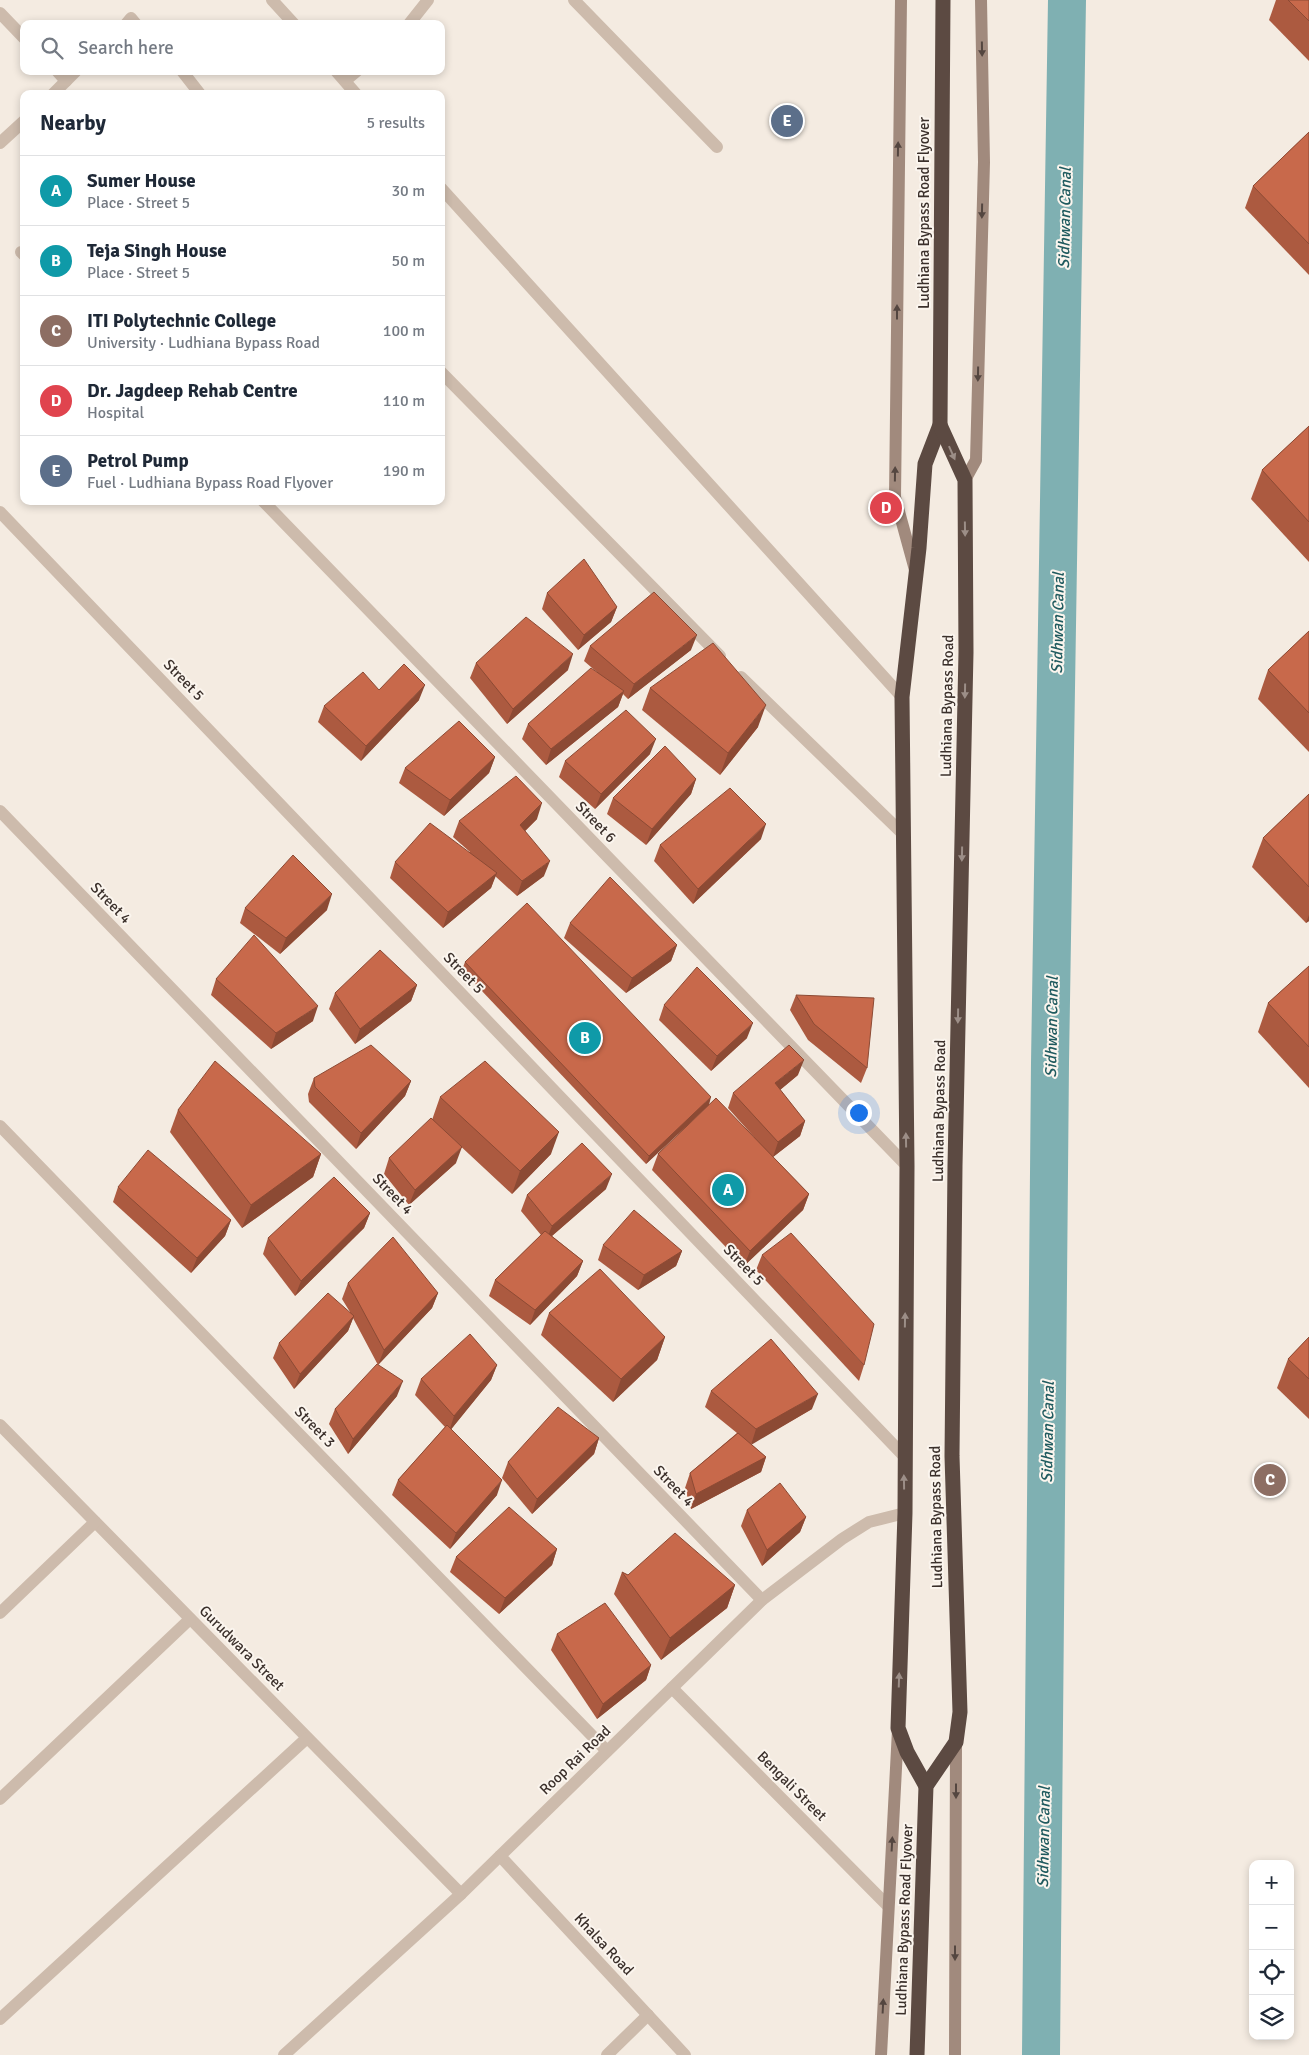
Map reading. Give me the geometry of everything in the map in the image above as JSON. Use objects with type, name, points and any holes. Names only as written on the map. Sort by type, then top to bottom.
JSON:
[{"type":"highway","name":"Ludhiana Bypass Road Flyover","points":[[916,572],[925,464],[940,426],[943,0]]},
{"type":"highway","name":"Ludhiana Bypass Road Flyover","points":[[940,426],[965,480]]},
{"type":"highway","name":"Ludhiana Bypass Road","points":[[956,1742],[960,1712],[952,1514],[952,1437],[955,1156],[966,652],[965,480]]},
{"type":"highway","name":"Ludhiana Bypass Road","points":[[898,1728],[905,1513],[907,1166],[902,697],[916,572]]},
{"type":"highway","points":[[898,1728],[907,1752],[926,1786],[956,1742]]},
{"type":"highway","name":"Ludhiana Bypass Road Flyover","points":[[917,2055],[926,1786]]},
{"type":"street","points":[[272,0],[290,20]]},
{"type":"street","points":[[412,20],[428,0]]},
{"type":"street","points":[[574,0],[717,147]]},
{"type":"street","points":[[901,0],[895,497],[916,572]]},
{"type":"street","points":[[965,480],[976,460],[984,162],[981,0]]},
{"type":"street","points":[[0,13],[20,34]]},
{"type":"street","points":[[60,75],[66,81]]},
{"type":"street","points":[[57,90],[72,75]]},
{"type":"street","points":[[185,75],[197,90]]},
{"type":"street","points":[[339,75],[352,90]]},
{"type":"street","points":[[345,82],[353,75]]},
{"type":"street","points":[[0,144],[20,125]]},
{"type":"street","points":[[445,192],[902,697]]},
{"type":"street","points":[[445,376],[729,665],[903,834]]},
{"type":"street","name":"Street 6","points":[[267,505],[907,1166]]},
{"type":"street","name":"Street 5","points":[[0,512],[904,1456]]},
{"type":"street","name":"Street 4","points":[[0,811],[762,1600]]},
{"type":"street","name":"Street 3","points":[[0,1126],[608,1751]]},
{"type":"street","name":"Gurudwara Street","points":[[1,1428],[460,1894]]},
{"type":"street","name":"Roop Rai Road","points":[[284,2055],[500,1856],[762,1600],[842,1538],[869,1522],[905,1513]]},
{"type":"street","points":[[0,1613],[95,1522]]},
{"type":"street","points":[[0,1800],[190,1619]]},
{"type":"street","name":"Bengali Street","points":[[672,1688],[888,1906]]},
{"type":"street","points":[[881,2055],[898,1728]]},
{"type":"street","points":[[0,2019],[307,1738]]},
{"type":"street","points":[[954,2055],[956,1742]]},
{"type":"street","name":"Khalsa Road","points":[[500,1856],[686,2055]]},
{"type":"street","points":[[607,2055],[648,2015]]},
{"type":"building","points":[[1288,0],[1309,0],[1309,21]]},
{"type":"building","points":[[1309,132],[1309,244],[1253,186]]},
{"type":"building","points":[[1309,426],[1309,522],[1262,470]]},
{"type":"building","points":[[584,559],[617,607],[584,635],[547,593]]},
{"type":"building","points":[[654,592],[697,635],[634,684],[590,646]]},
{"type":"building","points":[[526,617],[573,654],[513,709],[476,663]]},
{"type":"building","points":[[1309,631],[1309,713],[1268,670]]},
{"type":"building","points":[[713,643],[766,705],[728,753],[650,688]]},
{"type":"building","points":[[404,664],[425,685],[366,746],[324,706],[363,672],[379,690]]},
{"type":"building","points":[[591,668],[624,691],[551,749],[528,724]]},
{"type":"building","points":[[626,710],[656,739],[601,794],[565,761]]},
{"type":"building","points":[[459,721],[495,757],[450,800],[405,768]]},
{"type":"building","points":[[665,746],[696,779],[652,829],[613,798]]},
{"type":"building","points":[[516,776],[542,803],[520,825],[550,861],[522,881],[459,821]]},
{"type":"building","points":[[730,788],[766,824],[698,889],[660,845]]},
{"type":"building","points":[[1309,794],[1309,887],[1263,838]]},
{"type":"building","points":[[430,823],[497,873],[448,912],[395,862]]},
{"type":"building","points":[[293,855],[332,894],[286,938],[245,908]]},
{"type":"building","points":[[610,877],[677,945],[632,978],[570,923]]},
{"type":"building","points":[[527,903],[711,1097],[649,1156],[465,962]]},
{"type":"building","points":[[254,935],[318,1006],[276,1033],[216,979]]},
{"type":"building","points":[[380,950],[417,985],[360,1029],[335,993]]},
{"type":"building","points":[[1309,966],[1309,1047],[1268,1003]]},
{"type":"building","points":[[697,967],[753,1023],[717,1056],[664,1005]]},
{"type":"building","points":[[796,995],[874,998],[867,1068],[814,1024]]},
{"type":"building","points":[[371,1045],[411,1081],[361,1133],[315,1087],[314,1078]]},
{"type":"building","points":[[789,1045],[804,1060],[775,1083],[805,1121],[778,1142],[733,1093]]},
{"type":"building","points":[[215,1061],[321,1154],[251,1205],[178,1110]]},
{"type":"building","points":[[485,1061],[559,1132],[520,1171],[440,1097]]},
{"type":"building","points":[[716,1098],[809,1194],[750,1251],[658,1154]]},
{"type":"building","points":[[431,1118],[462,1147],[415,1190],[389,1158]]},
{"type":"building","points":[[582,1143],[612,1174],[552,1226],[527,1195]]},
{"type":"building","points":[[148,1150],[231,1220],[197,1258],[118,1187]]},
{"type":"building","points":[[334,1177],[370,1213],[301,1281],[268,1238]]},
{"type":"building","points":[[634,1210],[682,1251],[644,1275],[603,1245]]},
{"type":"building","points":[[545,1231],[583,1261],[535,1310],[495,1280]]},
{"type":"building","points":[[791,1233],[874,1324],[864,1365],[762,1255]]},
{"type":"building","points":[[393,1237],[438,1293],[384,1350],[348,1283]]},
{"type":"building","points":[[600,1269],[665,1337],[621,1379],[549,1313]]},
{"type":"building","points":[[328,1293],[354,1316],[300,1374],[279,1343]]},
{"type":"building","points":[[470,1334],[497,1365],[454,1416],[421,1379]]},
{"type":"building","points":[[1309,1337],[1309,1379],[1288,1359]]},
{"type":"building","points":[[771,1339],[818,1394],[756,1429],[711,1391]]},
{"type":"building","points":[[377,1364],[403,1381],[353,1439],[335,1409]]},
{"type":"building","points":[[558,1407],[599,1438],[537,1499],[508,1462]]},
{"type":"building","points":[[447,1425],[502,1480],[456,1533],[398,1480]]},
{"type":"building","points":[[738,1433],[766,1457],[696,1494],[690,1473]]},
{"type":"building","points":[[780,1483],[806,1517],[767,1550],[747,1510]]},
{"type":"building","points":[[509,1507],[557,1549],[505,1598],[456,1557]]},
{"type":"building","points":[[675,1533],[735,1585],[670,1638],[622,1572],[628,1575]]},
{"type":"building","points":[[605,1603],[651,1665],[603,1704],[557,1634]]},
{"type":"waterway","name":"Sidhwan Canal","points":[[1041,2055],[1050,1063],[1067,0]]},
{"type":"place","name":"Petrol Pump","points":[[787,121]]},
{"type":"place","name":"Dr. Jagdeep Rehab Centre","points":[[886,508]]},
{"type":"place","name":"Teja Singh House","points":[[585,1038]]},
{"type":"place","name":"Sumer House","points":[[728,1190]]},
{"type":"place","name":"ITI Polytechnic College","points":[[1270,1480]]}]
